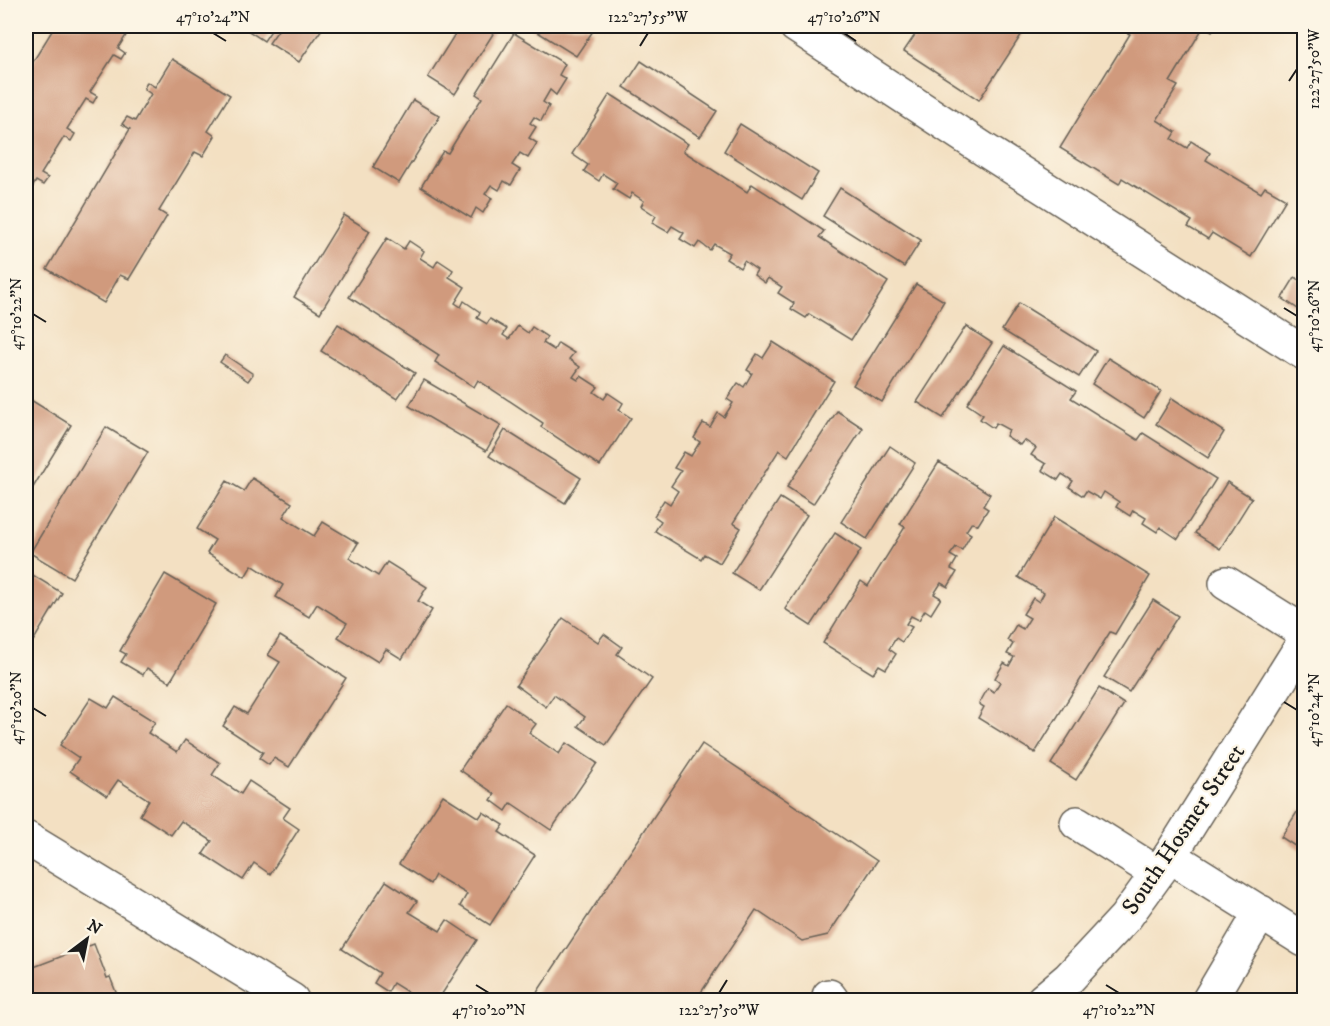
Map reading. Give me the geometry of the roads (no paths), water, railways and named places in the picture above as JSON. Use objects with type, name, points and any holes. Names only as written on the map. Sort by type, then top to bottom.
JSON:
[{"type":"main road","points":[[796,26],[985,150],[1305,353]]},
{"type":"main road","points":[[1226,583],[1305,632]]},
{"type":"main road","name":"South Hosmer Street","points":[[1043,1000],[1069,978],[1125,918],[1164,864],[1305,642]]},
{"type":"main road","points":[[1077,823],[1261,912],[1305,940]]},
{"type":"main road","points":[[26,837],[292,1000]]},
{"type":"main road","points":[[1209,1000],[1261,912]]}]
